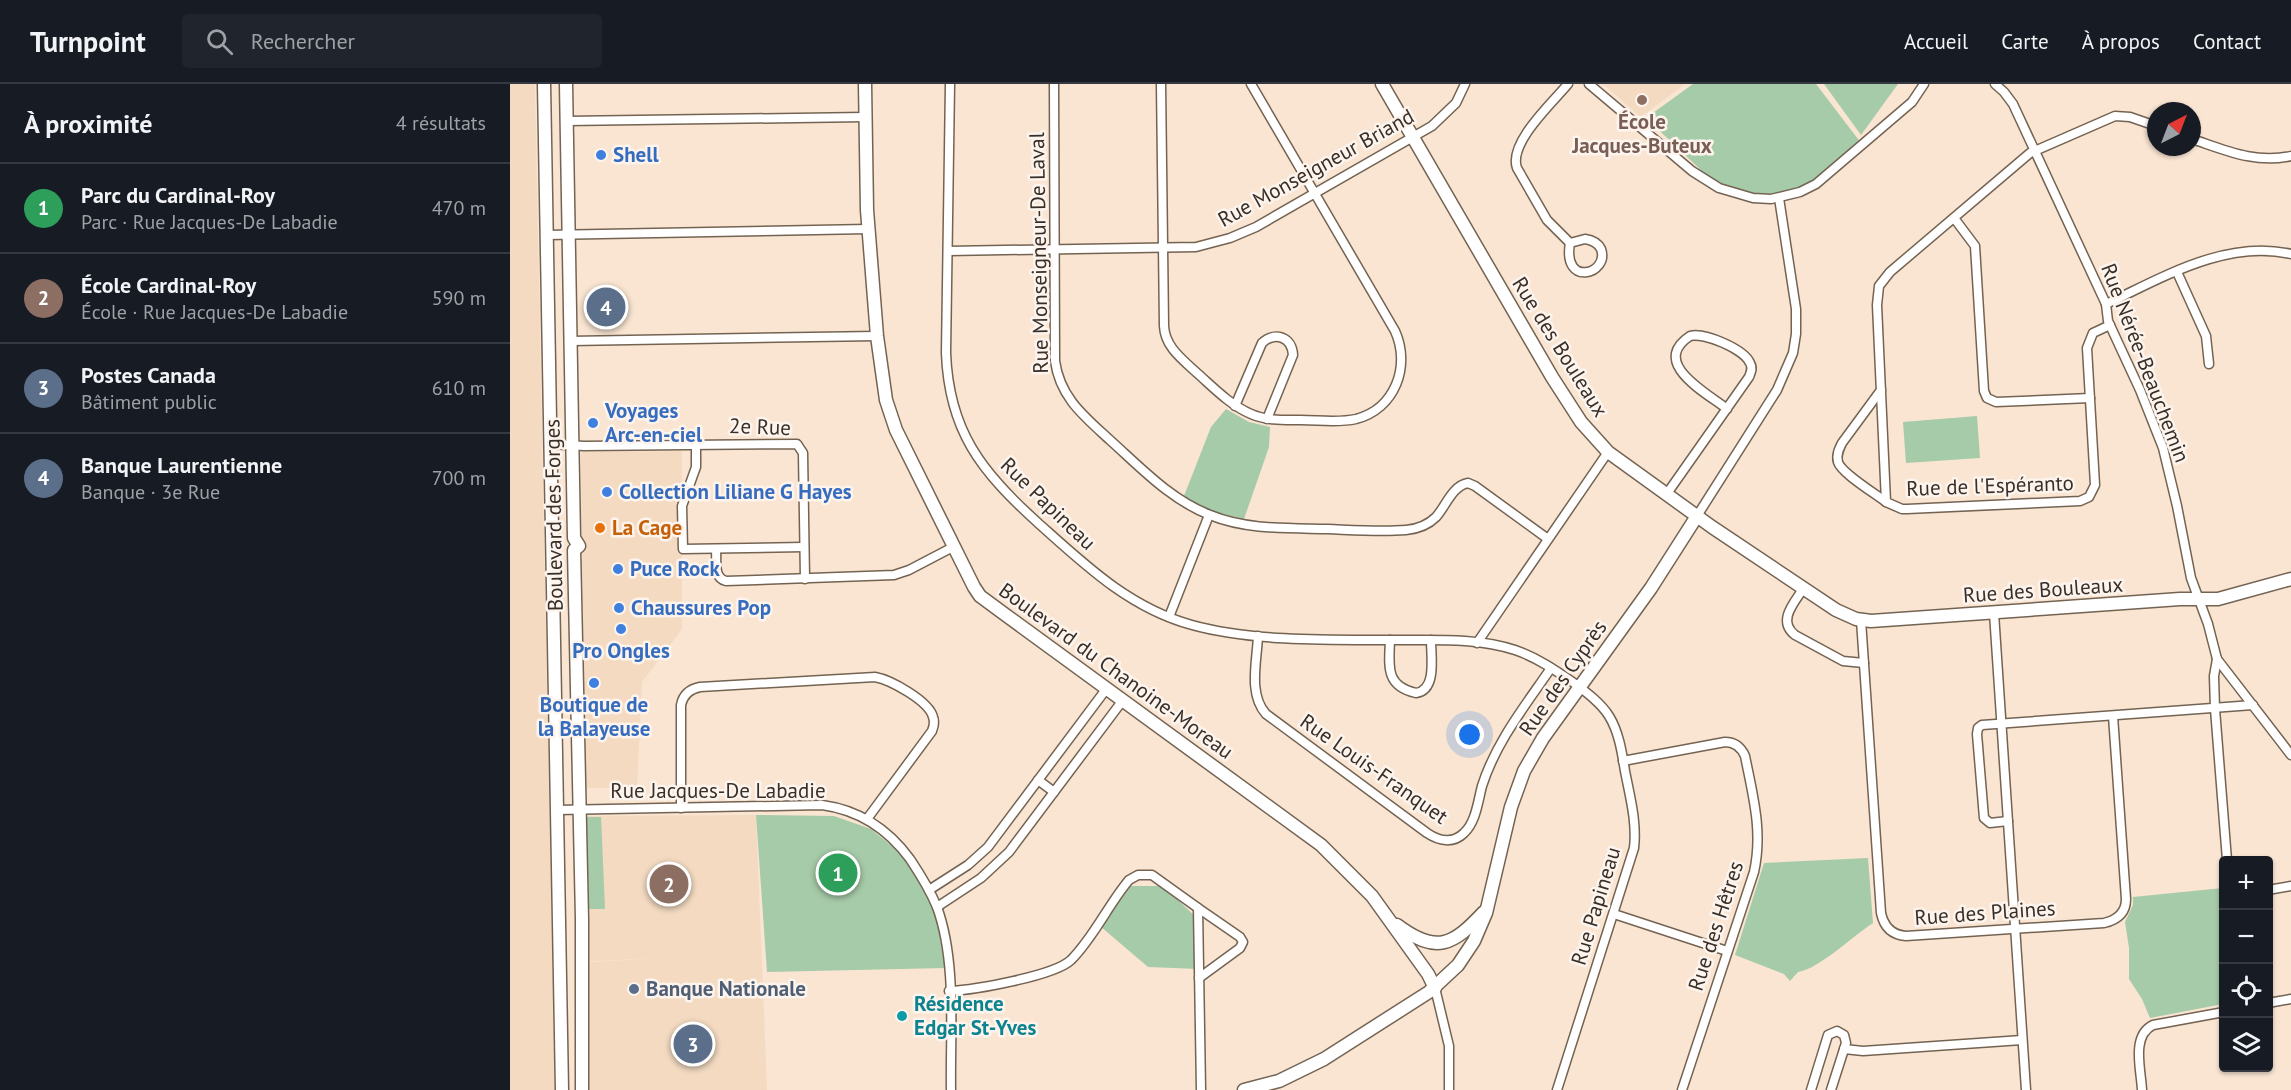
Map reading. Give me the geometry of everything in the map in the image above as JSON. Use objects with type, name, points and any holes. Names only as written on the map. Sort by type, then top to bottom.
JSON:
[{"type":"street","name":"Boulevard des Forges","points":[[544,84],[562,1090]]},
{"type":"street","name":"Boulevard des Forges","points":[[566,84],[574,538],[579,546],[574,550],[582,1090]]},
{"type":"street","name":"Boulevard du Chanoine-Moreau","points":[[866,84],[868,229],[884,390],[890,415],[971,582],[980,596],[1321,845],[1358,880],[1387,916]]},
{"type":"street","name":"Rue Papineau","points":[[950,84],[946,353],[949,386],[960,428],[971,449],[1002,489],[1090,570],[1122,594],[1169,617],[1210,630],[1258,636],[1431,640],[1477,643],[1518,651],[1551,668],[1580,688],[1603,708],[1611,719],[1623,761],[1635,835],[1632,856],[1557,1090]]},
{"type":"street","name":"Rue Monseigneur-De Laval","points":[[1054,84],[1055,361],[1059,381],[1079,411],[1175,496],[1209,515],[1237,523],[1266,527],[1406,530],[1418,528],[1431,521],[1459,487],[1468,483],[1548,539]]},
{"type":"street","points":[[1161,84],[1164,326],[1168,342],[1177,354],[1235,406],[1252,415],[1267,419],[1342,421],[1362,416],[1376,409],[1390,396],[1401,367],[1402,350],[1395,331],[1251,84]]},
{"type":"street","name":"Rue des Bouleaux","points":[[1382,84],[1563,396],[1581,422],[1608,452],[1666,495],[1836,610],[1861,620],[2224,598],[2291,579]]},
{"type":"street","name":"Rue Monseigneur Briand","points":[[948,251],[1162,248],[1203,246],[1230,238],[1256,227],[1432,126],[1451,110],[1465,84]]},
{"type":"street","points":[[1568,84],[1524,136],[1516,151],[1515,160],[1517,168],[1547,220],[1570,243]]},
{"type":"street","points":[[1589,84],[1710,185],[1753,198],[1779,198],[1800,192],[1816,184],[1912,102],[1924,84]]},
{"type":"street","name":"Rue Nérée-Beauchemin","points":[[1995,84],[2009,97],[2106,304],[2110,325],[2143,397],[2163,448],[2191,578],[2217,659],[2291,755]]},
{"type":"street","name":"Rue de l'Espéranto","points":[[1886,502],[1877,305],[1880,286],[1890,272],[2034,151],[2115,116],[2130,117],[2147,123]]},
{"type":"street","points":[[567,121],[865,117]]},
{"type":"street","points":[[2201,142],[2253,159],[2291,156]]},
{"type":"street","name":"Rue des Cyprès","points":[[1244,1090],[1280,1081],[1315,1064],[1435,988],[1467,953],[1488,907],[1519,781],[1535,750],[1650,588],[1774,397],[1787,372],[1793,354],[1796,309],[1779,198]]},
{"type":"street","points":[[1954,218],[1975,246],[1984,392],[1987,398],[1996,402],[2090,398]]},
{"type":"street","points":[[547,235],[868,229]]},
{"type":"street","points":[[1586,239],[1596,243],[1602,257],[1597,268],[1587,273],[1572,266],[1568,256],[1570,243],[1586,239]]},
{"type":"street","points":[[2106,304],[2214,257],[2265,250],[2291,254]]},
{"type":"street","points":[[2177,272],[2206,336],[2209,364]]},
{"type":"street","name":"Rue de l'Espéranto","points":[[1881,390],[1842,443],[1838,461],[1844,470],[1886,502],[1907,509],[2080,501],[2091,495],[2095,485],[2088,341],[2093,333],[2110,325]]},
{"type":"street","points":[[1666,495],[1727,409],[1752,370],[1750,363],[1740,353],[1720,342],[1701,335],[1690,336],[1677,349],[1675,360],[1678,368],[1684,376],[1727,409]]},
{"type":"street","points":[[570,341],[877,336]]},
{"type":"street","points":[[1235,406],[1262,343],[1271,337],[1282,337],[1291,345],[1293,355],[1267,419]]},
{"type":"street","name":"2e Rue","points":[[551,444],[795,443],[800,446],[803,453],[805,579]]},
{"type":"street","points":[[696,444],[696,465],[682,506],[682,547],[686,550],[804,548]]},
{"type":"street","points":[[1477,643],[1608,452]]},
{"type":"street","points":[[1169,617],[1209,515]]},
{"type":"street","points":[[716,550],[717,573],[723,581],[894,575],[909,570],[953,547]]},
{"type":"street","points":[[1803,589],[1788,614],[1786,621],[1790,630],[1795,636],[1843,661],[1864,663]]},
{"type":"street","points":[[1994,613],[2026,1090]]},
{"type":"street","name":"Rue des Plaines","points":[[1861,620],[1881,913],[1883,921],[1894,933],[1906,936],[2108,922],[2122,914],[2126,906],[2113,716]]},
{"type":"street","name":"Rue Louis-Franquet","points":[[1258,636],[1256,690],[1259,703],[1266,714],[1427,833],[1444,840],[1459,837],[1470,826],[1493,757],[1512,724],[1551,668]]},
{"type":"street","points":[[1390,640],[1389,667],[1392,677],[1399,686],[1416,693],[1424,691],[1429,684],[1431,640]]},
{"type":"street","points":[[2217,659],[2214,679],[2215,709],[2227,856]]},
{"type":"street","points":[[681,808],[681,705],[684,696],[691,690],[700,687],[876,677],[893,682],[927,707],[934,722],[932,730],[867,819]]},
{"type":"street","points":[[929,890],[981,854],[1107,688]]},
{"type":"street","points":[[937,907],[995,867],[1019,839],[1123,700]]},
{"type":"street","points":[[2008,821],[1990,823],[1984,818],[1978,753],[1978,728],[1982,725],[2253,705]]},
{"type":"street","name":"Rue des Hêtres","points":[[1623,761],[1725,742],[1734,744],[1744,753],[1758,822],[1759,844],[1754,872],[1682,1090]]},
{"type":"street","points":[[1038,780],[1054,792]]},
{"type":"street","name":"Rue Jacques-De Labadie","points":[[557,810],[822,806],[850,812],[867,819],[896,842],[929,890],[937,907],[944,937],[949,991],[951,1090]]},
{"type":"street","points":[[949,991],[974,988],[1051,971],[1064,965],[1076,954],[1125,885],[1138,875],[1152,875],[1240,937],[1243,942],[1240,948],[1199,978]]},
{"type":"street","points":[[2273,889],[2291,886]]},
{"type":"street","points":[[1387,916],[1419,940],[1441,942],[1459,936],[1488,907]]},
{"type":"street","points":[[1198,908],[1201,1090]]},
{"type":"street","points":[[1614,914],[1727,951]]},
{"type":"street","points":[[1387,916],[1428,974],[1435,988],[1449,1046],[1449,1090]]},
{"type":"street","points":[[2273,1003],[2291,999]]},
{"type":"street","points":[[2142,1090],[2139,1044],[2145,1030],[2153,1025],[2219,1013]]},
{"type":"street","points":[[1811,1090],[1830,1033],[1837,1031],[1844,1035],[1846,1040],[1831,1090]]},
{"type":"street","points":[[1844,1049],[1863,1051],[2022,1040]]},
{"type":"shaded area","points":[[510,84],[535,84],[555,1090],[510,1090]]},
{"type":"shaded area","name":"École Jacques-Buteux","points":[[1603,84],[1685,84],[1641,117]]},
{"type":"shaded area","points":[[682,451],[682,629],[642,682],[637,788],[582,788],[581,452]]},
{"type":"shaded area","points":[[756,815],[767,1090],[586,1090],[582,963],[671,957],[582,962],[579,816]]},
{"type":"green space","points":[[1693,84],[1816,84],[1861,143],[1825,176],[1776,202],[1722,190],[1646,118]]},
{"type":"green space","points":[[1824,84],[1898,84],[1861,135]]},
{"type":"green space","points":[[1226,409],[1249,422],[1270,427],[1269,447],[1244,519],[1211,511],[1184,496],[1211,427]]},
{"type":"green space","points":[[1977,416],[1980,458],[1906,463],[1903,422]]},
{"type":"green space","points":[[756,815],[834,816],[871,829],[898,851],[933,896],[945,968],[767,972]]},
{"type":"green space","points":[[579,817],[601,817],[605,909],[581,909]]},
{"type":"green space","points":[[1868,858],[1873,923],[1836,951],[1816,965],[1798,972],[1790,981],[1784,974],[1735,955],[1764,863]]},
{"type":"green space","points":[[1131,886],[1163,886],[1200,921],[1198,969],[1148,967],[1100,926]]},
{"type":"green space","points":[[2219,888],[2219,1005],[2150,1018],[2142,999],[2129,979],[2129,948],[2125,922],[2133,905],[2133,897]]},
{"type":"place","name":"École Jacques-Buteux","points":[[1642,100]]},
{"type":"place","name":"Shell","points":[[601,155]]},
{"type":"place","name":"Banque Laurentienne","points":[[606,307]]},
{"type":"place","name":"Voyages Arc-en-ciel","points":[[593,423]]},
{"type":"place","name":"Collection Liliane G Hayes","points":[[607,492]]},
{"type":"place","name":"La Cage","points":[[600,528]]},
{"type":"place","name":"Puce Rock","points":[[618,569]]},
{"type":"place","name":"Chaussures Pop","points":[[619,608]]},
{"type":"place","name":"Pro Ongles","points":[[621,629]]},
{"type":"place","name":"Boutique de la Balayeuse","points":[[594,683]]},
{"type":"place","name":"Parc du Cardinal-Roy","points":[[838,873]]},
{"type":"place","name":"École Cardinal-Roy","points":[[669,884]]},
{"type":"place","name":"Banque Nationale","points":[[634,989]]},
{"type":"place","name":"Résidence Edgar St-Yves","points":[[902,1016]]},
{"type":"place","name":"Postes Canada","points":[[693,1044]]}]
